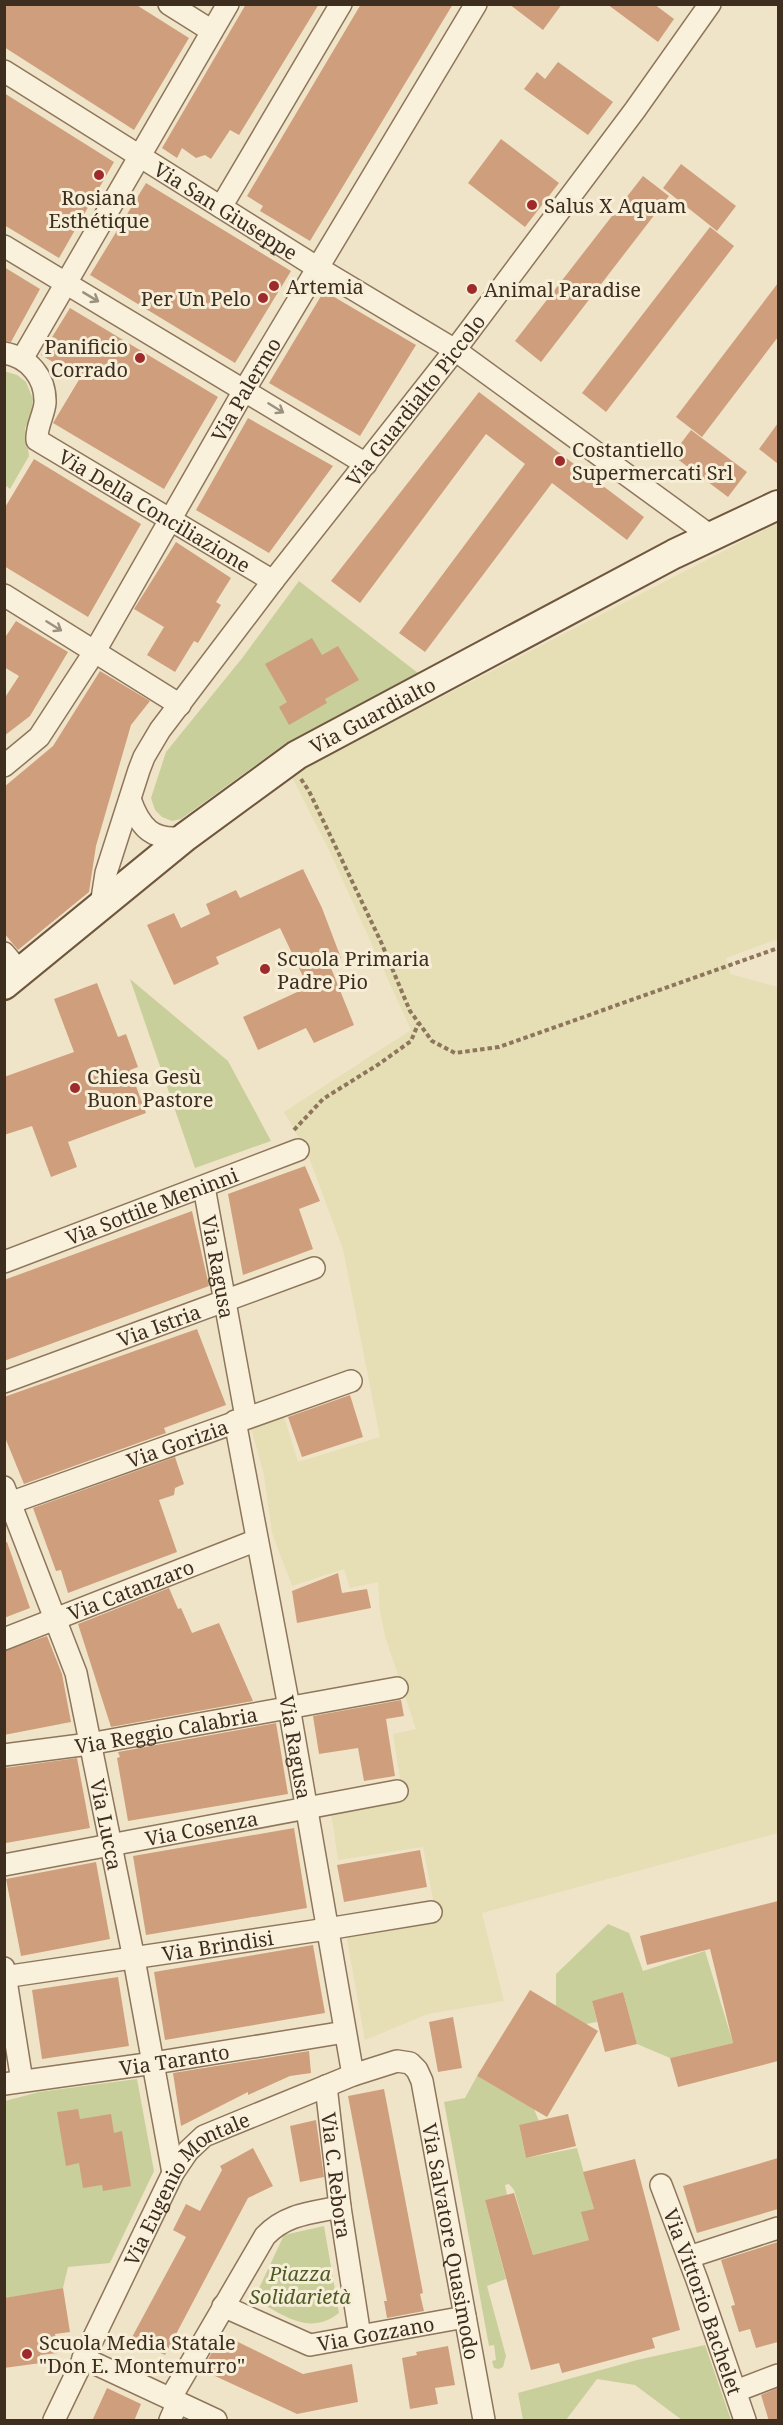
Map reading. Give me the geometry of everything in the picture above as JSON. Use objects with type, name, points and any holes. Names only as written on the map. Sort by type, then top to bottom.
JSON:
[{"type":"street","points":[[169,4],[212,31]]},
{"type":"street","points":[[13,356],[67,282],[228,4]]},
{"type":"street","points":[[221,207],[341,4]]},
{"type":"street","name":"Via Palermo","points":[[4,766],[39,737],[95,651],[244,389],[476,4]]},
{"type":"street","name":"Via Guardialto Piccolo","points":[[101,905],[106,873],[144,757],[160,730],[273,581],[455,350],[635,110],[710,4]]},
{"type":"street","name":"Via San Giuseppe","points":[[4,71],[455,350],[712,537]]},
{"type":"street","points":[[4,246],[366,464]]},
{"type":"street","name":"Via Della Conciliazione","points":[[13,356],[31,366],[40,377],[44,390],[45,403],[37,440],[273,581]]},
{"type":"street","name":"Via Guardialto","points":[[10,970],[101,905],[185,837],[288,762],[674,555],[778,505]]},
{"type":"street","points":[[7,603],[95,651],[180,705]]},
{"type":"street","points":[[130,799],[136,818],[148,831],[156,836],[171,839],[185,837]]},
{"type":"street","name":"Via Sottile Meninni","points":[[4,1262],[298,1150]]},
{"type":"street","name":"Via Ragusa","points":[[204,1187],[225,1301],[257,1540],[289,1707],[353,2075]]},
{"type":"street","name":"Via Istria","points":[[4,1382],[314,1268]]},
{"type":"street","name":"Via Gorizia","points":[[6,1498],[351,1381]]},
{"type":"street","name":"Via Lucca","points":[[6,1498],[76,1672],[134,1959],[173,2173]]},
{"type":"street","name":"Via Catanzaro","points":[[4,1639],[257,1540]]},
{"type":"street","name":"Via Reggio Calabria","points":[[4,1755],[89,1744],[396,1688]]},
{"type":"street","name":"Via Cosenza","points":[[4,1865],[397,1791]]},
{"type":"street","name":"Via Brindisi","points":[[5,1974],[134,1959],[431,1912]]},
{"type":"street","points":[[5,1974],[13,2082]]},
{"type":"street","name":"Via Taranto","points":[[13,2082],[154,2063],[345,2032]]},
{"type":"street","name":"Via Eugenio Montale","points":[[54,2421],[173,2173],[188,2151],[204,2136],[326,2085],[397,2061],[410,2063]]},
{"type":"street","name":"Via Salvatore Quasimodo","points":[[410,2063],[417,2070],[422,2081],[482,2420]]},
{"type":"street","name":"Via C. Rebora","points":[[326,2085],[340,2207],[360,2336]]},
{"type":"street","name":"Via Vittorio Bachelet","points":[[661,2185],[689,2257],[745,2421]]},
{"type":"street","points":[[173,2407],[223,2306],[265,2236],[275,2225],[287,2218],[340,2207]]},
{"type":"street","points":[[689,2257],[778,2228]]},
{"type":"street","name":"Via Gozzano","points":[[223,2306],[310,2344],[465,2317]]},
{"type":"street","points":[[83,2358],[173,2407],[216,2421]]},
{"type":"street","points":[[736,2391],[778,2375]]},
{"type":"path","points":[[288,762],[309,791],[381,942],[410,1011],[432,1041],[455,1053],[499,1047],[778,948]]},
{"type":"path","points":[[272,1160],[283,1138],[299,1126],[323,1099],[411,1041],[418,1023]]},
{"type":"shaded area","points":[[778,523],[778,939],[726,958],[730,974],[778,987],[778,1833],[482,1913],[504,2001],[428,2014],[365,2040],[346,1934],[437,1920],[423,1847],[338,1860],[331,1812],[402,1790],[393,1734],[416,1729],[385,1636],[378,1582],[350,1588],[344,1569],[292,1586],[272,1533],[264,1475],[251,1428],[284,1417],[298,1462],[380,1437],[343,1249],[307,1152],[284,1112],[411,1030],[329,850],[291,775]]},
{"type":"green space","points":[[4,371],[17,375],[26,382],[33,399],[31,418],[25,428],[29,456],[10,489],[5,485]]},
{"type":"green space","points":[[299,581],[418,673],[286,743],[181,819],[172,821],[162,817],[155,810],[151,798],[166,752],[243,657]]},
{"type":"green space","points":[[130,979],[228,1061],[271,1141],[195,1168]]},
{"type":"green space","points":[[608,1924],[629,1933],[643,1971],[705,1951],[733,2043],[670,2058],[637,2044],[623,1992],[592,2001],[597,2022],[586,2024],[556,2006],[556,1974]]},
{"type":"green space","points":[[477,2076],[534,2109],[539,2121],[519,2126],[526,2158],[577,2148],[594,2209],[589,2240],[533,2255],[514,2190],[509,2184],[505,2185],[507,2195],[485,2200],[506,2279],[487,2286],[506,2356],[503,2367],[499,2369],[494,2368],[492,2361],[496,2360],[494,2345],[489,2346],[444,2102],[465,2098]]},
{"type":"green space","points":[[137,2079],[154,2171],[110,2263],[68,2267],[63,2288],[5,2298],[5,2101],[39,2092]]},
{"type":"green space","name":"Piazza Solidarietà","points":[[324,2226],[339,2313],[328,2320],[306,2323],[285,2316],[254,2299],[284,2235]]},
{"type":"green space","points":[[705,2345],[731,2420],[682,2420],[635,2385],[597,2379],[566,2420],[523,2420],[518,2393],[637,2360]]},
{"type":"building","points":[[4,4],[135,4],[189,38],[134,130],[4,47]]},
{"type":"building","points":[[246,4],[319,4],[239,135],[230,130],[211,159],[205,155],[196,158],[182,148],[177,158],[162,148]]},
{"type":"building","points":[[361,4],[453,4],[310,241],[260,211],[263,206],[247,196]]},
{"type":"building","points":[[509,4],[562,4],[543,30]]},
{"type":"building","points":[[607,4],[654,4],[674,19],[658,42]]},
{"type":"building","points":[[558,62],[613,102],[588,135],[524,89],[537,72],[545,79]]},
{"type":"building","points":[[4,93],[114,162],[59,258],[4,225]]},
{"type":"building","points":[[501,139],[559,183],[525,227],[468,183]]},
{"type":"building","points":[[681,164],[736,206],[717,231],[663,188]]},
{"type":"building","points":[[643,176],[669,196],[541,362],[515,341]]},
{"type":"building","points":[[146,183],[291,271],[235,363],[90,275]]},
{"type":"building","points":[[710,227],[734,246],[606,412],[582,393]]},
{"type":"building","points":[[4,267],[40,289],[11,342],[4,341]]},
{"type":"building","points":[[778,283],[778,337],[702,437],[676,417]]},
{"type":"building","points":[[324,291],[416,345],[360,436],[269,383]]},
{"type":"building","points":[[70,308],[218,397],[164,489],[53,423],[80,378],[41,355]]},
{"type":"building","points":[[479,392],[644,517],[627,540],[552,483],[425,652],[399,633],[525,464],[486,434],[360,603],[331,581]]},
{"type":"building","points":[[248,418],[333,466],[269,553],[196,510]]},
{"type":"building","points":[[778,423],[778,464],[759,449]]},
{"type":"building","points":[[691,430],[747,472],[728,497],[672,455]]},
{"type":"building","points":[[34,459],[141,524],[88,617],[4,566],[4,509]]},
{"type":"building","points":[[176,542],[231,578],[216,602],[221,605],[198,643],[194,641],[175,672],[147,655],[164,627],[134,609]]},
{"type":"building","points":[[16,621],[68,652],[30,716],[4,736],[4,699],[19,676],[4,667],[4,639]]},
{"type":"building","points":[[312,638],[322,655],[338,646],[359,680],[325,699],[327,703],[289,725],[279,707],[287,702],[265,664]]},
{"type":"building","points":[[100,671],[150,701],[131,725],[96,846],[89,892],[18,950],[4,933],[4,787],[53,746]]},
{"type":"building","points":[[303,869],[322,908],[341,958],[329,963],[354,1025],[314,1043],[306,1028],[258,1050],[243,1017],[308,987],[280,928],[216,957],[219,964],[174,985],[147,925],[174,913],[181,928],[210,914],[206,904],[236,890],[240,898]]},
{"type":"building","name":"Chiesa Gesù Buon Pastore","points":[[97,983],[118,1037],[126,1034],[138,1067],[130,1070],[146,1113],[68,1142],[77,1167],[51,1177],[32,1126],[4,1135],[4,1077],[74,1052],[54,999]]},
{"type":"building","points":[[305,1166],[320,1201],[299,1209],[313,1249],[243,1275],[228,1194]]},
{"type":"building","points":[[192,1211],[209,1286],[4,1361],[4,1280]]},
{"type":"building","points":[[197,1329],[226,1405],[164,1428],[166,1433],[24,1484],[4,1435],[4,1397]]},
{"type":"building","points":[[350,1395],[363,1437],[302,1457],[288,1417]]},
{"type":"building","points":[[175,1457],[184,1484],[175,1488],[174,1495],[159,1500],[177,1552],[68,1593],[61,1570],[56,1571],[33,1508]]},
{"type":"building","points":[[4,1542],[7,1542],[30,1608],[4,1618]]},
{"type":"building","points":[[338,1573],[342,1593],[367,1589],[371,1608],[297,1623],[292,1591]]},
{"type":"building","points":[[169,1588],[192,1633],[219,1623],[253,1701],[111,1727],[78,1624]]},
{"type":"building","points":[[47,1636],[62,1674],[71,1722],[4,1735],[4,1651]]},
{"type":"building","points":[[401,1700],[404,1716],[386,1719],[395,1776],[364,1781],[358,1748],[319,1754],[313,1716]]},
{"type":"building","points":[[276,1723],[288,1794],[128,1821],[117,1758],[120,1757],[118,1752]]},
{"type":"building","points":[[77,1758],[90,1828],[6,1843],[4,1768]]},
{"type":"building","points":[[294,1828],[307,1908],[146,1935],[133,1856]]},
{"type":"building","points":[[420,1850],[427,1887],[344,1902],[337,1865]]},
{"type":"building","points":[[96,1862],[110,1939],[21,1956],[6,1879]]},
{"type":"building","points":[[778,1901],[778,2061],[678,2087],[670,2058],[733,2043],[710,1949],[647,1965],[640,1936]]},
{"type":"building","points":[[313,1945],[325,2013],[165,2040],[154,1972]]},
{"type":"building","points":[[118,1977],[129,2046],[42,2059],[32,1990]]},
{"type":"building","points":[[530,1990],[598,2031],[547,2117],[477,2076]]},
{"type":"building","points":[[623,1992],[637,2044],[605,2052],[592,2001]]},
{"type":"building","points":[[453,2017],[462,2068],[438,2072],[429,2022]]},
{"type":"building","points":[[309,2051],[311,2073],[290,2076],[248,2095],[248,2092],[181,2126],[173,2073]]},
{"type":"building","points":[[384,2089],[423,2293],[420,2294],[424,2311],[387,2318],[384,2301],[387,2301],[348,2096]]},
{"type":"building","points":[[78,2109],[80,2119],[111,2114],[114,2133],[122,2131],[131,2186],[103,2191],[102,2185],[83,2188],[79,2163],[66,2166],[57,2112]]},
{"type":"building","points":[[568,2114],[576,2146],[526,2158],[519,2125]]},
{"type":"building","points":[[316,2120],[324,2177],[300,2182],[290,2126]]},
{"type":"building","points":[[253,2148],[273,2186],[248,2198],[165,2355],[131,2339],[186,2237],[173,2230],[186,2204],[200,2211],[222,2170],[220,2166]]},
{"type":"building","points":[[778,2158],[778,2209],[697,2233],[683,2186]]},
{"type":"building","points":[[635,2159],[680,2330],[652,2338],[655,2348],[562,2373],[559,2363],[531,2370],[485,2200],[514,2193],[533,2255],[589,2240],[581,2212],[594,2209],[583,2172]]},
{"type":"building","points":[[778,2242],[778,2342],[756,2348],[750,2329],[739,2332],[731,2306],[735,2305],[721,2260]]},
{"type":"building","name":"Scuola Media Statale \"Don E. Montemurro\"","points":[[63,2288],[70,2332],[55,2334],[58,2353],[40,2355],[41,2363],[4,2368],[4,2298]]},
{"type":"building","points":[[220,2338],[234,2344],[236,2341],[303,2374],[352,2364],[358,2402],[297,2414],[202,2370]]},
{"type":"building","points":[[448,2346],[455,2385],[435,2388],[438,2404],[410,2409],[402,2358],[417,2355],[416,2352]]},
{"type":"building","points":[[107,2388],[141,2404],[134,2421],[92,2421]]},
{"type":"building","points":[[778,2388],[778,2421],[769,2421],[761,2395]]},
{"type":"place","name":"Rosiana Esthétique","points":[[99,175]]},
{"type":"place","name":"Salus X Aquam","points":[[532,205]]},
{"type":"place","name":"Artemia","points":[[274,286]]},
{"type":"place","name":"Animal Paradise","points":[[472,289]]},
{"type":"place","name":"Per Un Pelo","points":[[263,298]]},
{"type":"place","name":"Panificio Corrado","points":[[140,358]]},
{"type":"place","name":"Costantiello Supermercati Srl","points":[[560,461]]},
{"type":"place","name":"Scuola Primaria Padre Pio","points":[[265,969]]},
{"type":"place","name":"Chiesa Gesù Buon Pastore","points":[[75,1088]]},
{"type":"place","name":"Scuola Media Statale \"Don E. Montemurro\"","points":[[27,2354]]}]
